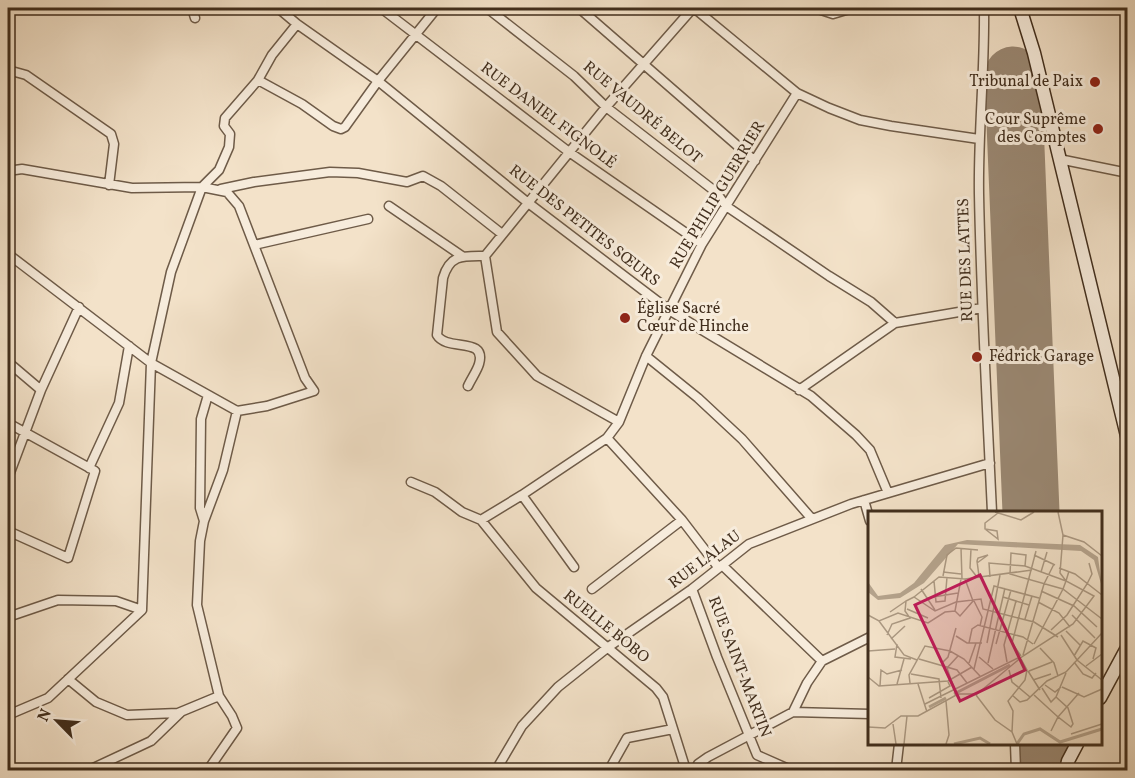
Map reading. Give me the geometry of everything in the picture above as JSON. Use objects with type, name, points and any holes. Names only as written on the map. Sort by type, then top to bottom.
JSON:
[{"type":"main road","points":[[1020,8],[1034,53],[1128,440]]},
{"type":"main road","points":[[1102,696],[1128,646]]},
{"type":"main road","points":[[1066,771],[1068,761],[1076,745]]},
{"type":"street","points":[[8,19],[11,8]]},
{"type":"street","points":[[192,8],[195,18]]},
{"type":"street","name":"RUE DES PETITES SŒURS","points":[[278,8],[378,81],[527,202],[669,310],[799,390],[829,412],[870,450],[888,493]]},
{"type":"street","name":"RUE DANIEL FIGNOLÉ","points":[[381,8],[569,152],[702,244]]},
{"type":"street","points":[[258,80],[341,129],[345,127],[378,81],[437,8]]},
{"type":"street","name":"RUE VAUDRÉ BELOT","points":[[487,8],[574,76],[606,106],[716,192],[726,206],[871,302],[895,323]]},
{"type":"street","points":[[579,8],[755,161]]},
{"type":"street","points":[[619,422],[537,376],[497,332],[485,256],[606,106],[694,8],[797,93],[860,120],[979,139]]},
{"type":"street","points":[[815,8],[833,14],[853,8]]},
{"type":"street","name":"RUE DES LATTES","points":[[984,8],[979,139],[982,308],[992,511]]},
{"type":"street","points":[[8,715],[48,698],[142,610],[151,363],[171,272],[202,187],[219,170],[229,147],[230,134],[224,122],[258,80],[272,55],[297,24]]},
{"type":"street","points":[[8,70],[26,75],[111,134],[114,144],[110,185]]},
{"type":"street","name":"RUE PHILIP GUERRIER","points":[[481,520],[607,438],[619,422],[646,356],[702,244],[797,93]]},
{"type":"street","points":[[1059,159],[1128,173]]},
{"type":"street","points":[[8,171],[22,169],[132,188],[202,187],[227,192],[238,206],[305,378],[314,391],[267,406],[237,411],[151,363],[8,254]]},
{"type":"street","points":[[220,189],[330,172],[358,173],[407,182],[423,176],[441,186],[502,234]]},
{"type":"street","points":[[389,206],[462,256]]},
{"type":"street","points":[[254,245],[368,219]]},
{"type":"street","points":[[468,386],[479,363],[480,355],[477,349],[472,346],[447,344],[437,335],[446,270],[452,261],[462,256],[485,256]]},
{"type":"street","points":[[8,478],[41,390],[79,307]]},
{"type":"street","points":[[799,390],[895,323],[982,308]]},
{"type":"street","points":[[89,468],[119,404],[129,346]]},
{"type":"street","points":[[646,356],[698,398],[742,439],[812,519]]},
{"type":"street","points":[[8,362],[41,390]]},
{"type":"street","points":[[204,521],[200,508],[201,419],[208,395]]},
{"type":"street","points":[[208,771],[237,728],[219,696],[197,605],[200,542],[204,521],[223,470],[237,411]]},
{"type":"street","points":[[8,423],[24,434],[95,471],[68,558],[8,531]]},
{"type":"street","points":[[607,438],[682,520],[720,566],[822,661]]},
{"type":"street","name":"RUE LALAU","points":[[496,771],[522,726],[558,687],[607,648],[692,589],[749,544],[864,500],[990,463]]},
{"type":"street","points":[[411,482],[435,492],[462,512],[481,520]]},
{"type":"street","points":[[522,495],[574,567]]},
{"type":"street","points":[[864,500],[868,514]]},
{"type":"street","name":"RUELLE BOBO","points":[[481,520],[536,588],[656,688],[663,697],[686,771]]},
{"type":"street","points":[[592,589],[682,520]]},
{"type":"street","name":"RUE SAINT-MARTIN","points":[[692,589],[757,755],[790,771]]},
{"type":"street","points":[[8,617],[58,600],[116,601],[142,610]]},
{"type":"street","points":[[793,712],[807,683],[822,661],[868,638]]},
{"type":"street","points":[[68,679],[96,702],[127,715],[182,711],[219,696]]},
{"type":"street","points":[[89,771],[151,741],[182,711]]},
{"type":"street","points":[[696,771],[698,764],[708,757],[793,712],[868,714]]},
{"type":"street","points":[[609,771],[627,738],[674,729]]},
{"type":"street","points":[[896,771],[899,745]]},
{"type":"street","points":[[1015,745],[1016,771]]},
{"type":"runway","points":[[1013,75],[1031,511]]},
{"type":"runway","points":[[1040,745],[1041,770]]},
{"type":"place","name":"Tribunal de Paix","points":[[1095,82]]},
{"type":"place","name":"Cour Suprême des Comptes","points":[[1098,129]]},
{"type":"place","name":"Église Sacré Cœur de Hinche","points":[[625,318]]},
{"type":"place","name":"Fédrick Garage","points":[[977,357]]}]
